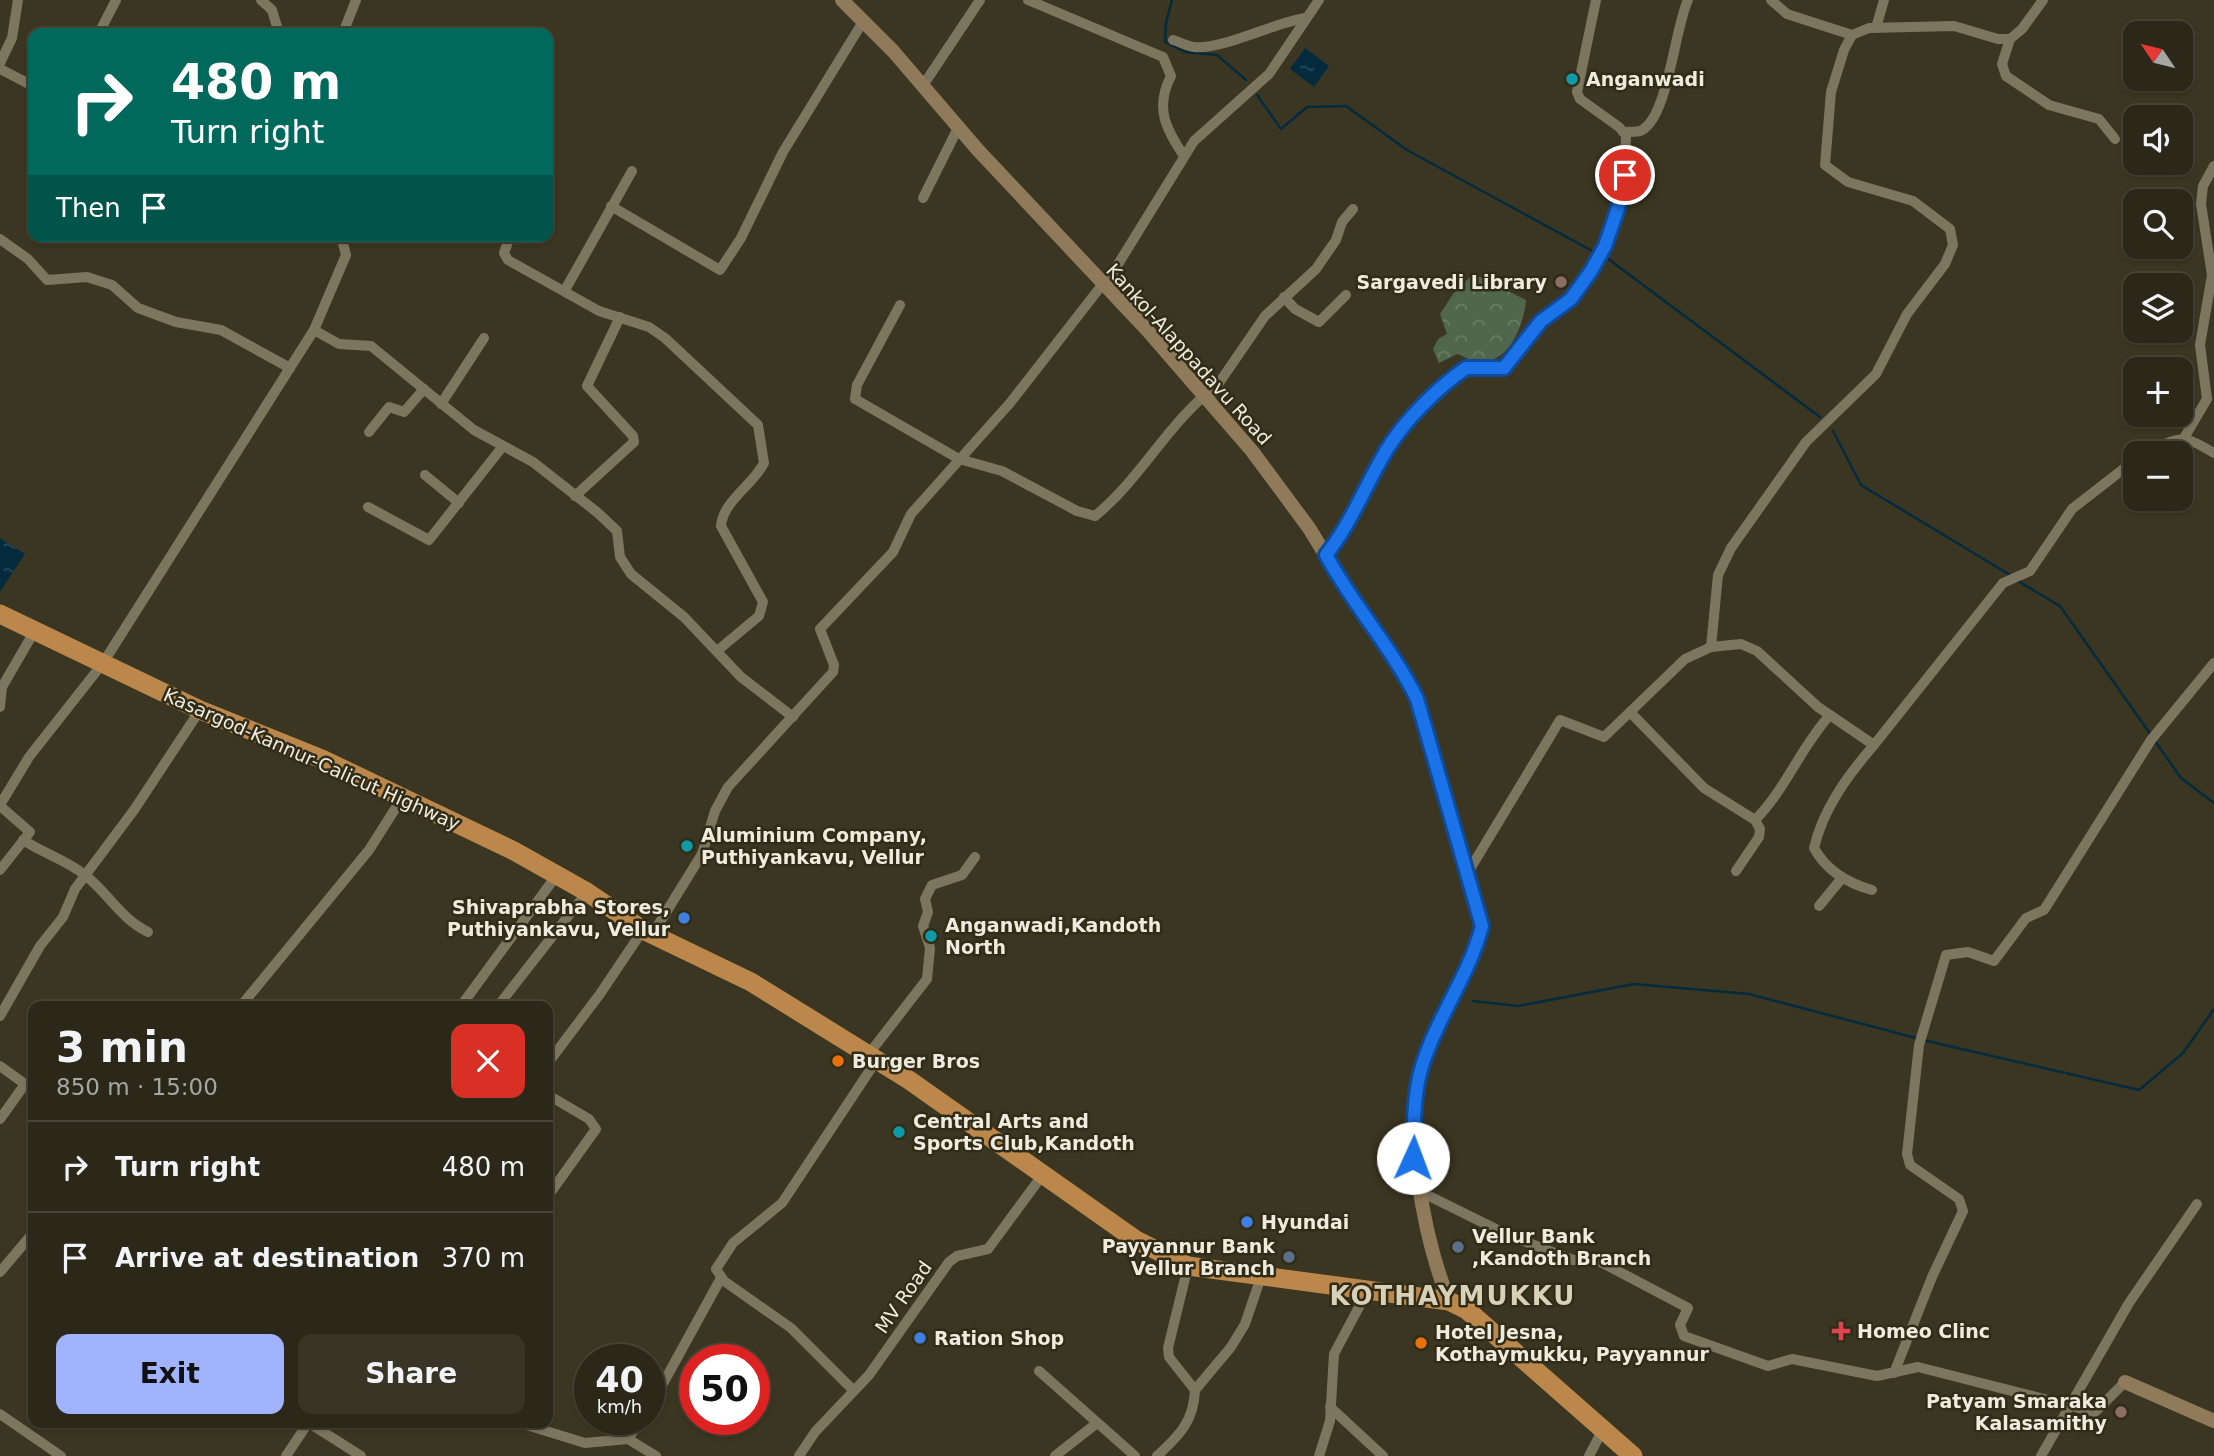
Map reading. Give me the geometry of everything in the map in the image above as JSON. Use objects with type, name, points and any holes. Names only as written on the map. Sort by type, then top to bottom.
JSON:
[{"type":"highway","name":"Kasargod-Kannur-Calicut Highway","points":[[0,614],[200,710],[322,759],[514,852],[587,892],[648,932],[751,982],[872,1058],[1044,1173],[1136,1240],[1188,1266],[1450,1301],[1468,1310],[1633,1456]]},
{"type":"main road","name":"Kankol-Alappadavu Road","points":[[842,0],[864,20],[958,128],[1206,397],[1252,451],[1326,555],[1363,616],[1407,679],[1417,699],[1482,926],[1475,951],[1422,1067],[1415,1113],[1413,1158],[1440,1276],[1450,1301]]},
{"type":"main road","points":[[2124,1382],[2214,1421]]},
{"type":"street","points":[[0,63],[12,38],[18,0]]},
{"type":"street","points":[[102,28],[116,0]]},
{"type":"street","points":[[261,0],[272,10],[277,28]]},
{"type":"street","points":[[345,28],[356,0]]},
{"type":"street","points":[[922,87],[980,0]]},
{"type":"street","points":[[1028,0],[1163,57],[1171,76],[1164,88],[1161,113],[1184,156]]},
{"type":"street","points":[[553,1056],[648,932],[702,854],[715,811],[728,787],[833,673],[834,665],[820,629],[893,552],[911,514],[1021,389],[1103,286],[1184,156],[1200,136],[1269,74],[1319,0]]},
{"type":"street","points":[[1596,0],[1577,92],[1580,99],[1623,132],[1640,131],[1651,123],[1657,112],[1665,93],[1681,15],[1688,0]]},
{"type":"street","points":[[1771,0],[1787,13],[1852,35],[1876,28],[1954,26],[1998,39],[2010,38],[2022,29],[2043,0]]},
{"type":"street","points":[[1876,28],[1884,0]]},
{"type":"street","points":[[1173,40],[1193,47],[1210,46],[1283,21],[1305,18]]},
{"type":"street","points":[[611,206],[720,270],[730,258],[782,152],[864,20]]},
{"type":"street","points":[[1711,647],[1718,575],[1731,548],[1805,442],[1876,374],[1907,314],[1945,264],[1953,245],[1950,229],[1913,201],[1847,181],[1825,165],[1831,92],[1844,50],[1852,35]]},
{"type":"street","points":[[2010,38],[2002,64],[2006,76],[2049,104],[2099,119],[2115,139]]},
{"type":"street","points":[[0,69],[28,83]]},
{"type":"street","points":[[923,198],[958,128]]},
{"type":"street","points":[[1326,555],[1354,516],[1387,449],[1411,418],[1466,368],[1504,368],[1541,321],[1571,299],[1591,271],[1605,246],[1619,205],[1626,161],[1623,132]]},
{"type":"street","points":[[2184,438],[2207,399],[2200,345],[2213,267],[2201,204],[2203,186],[2214,166]]},
{"type":"street","points":[[565,290],[632,171]]},
{"type":"street","points":[[900,305],[857,385],[855,399],[959,459],[1002,471],[1077,511],[1095,516],[1109,505],[1163,438],[1206,397],[1265,316],[1316,269],[1336,240],[1342,222],[1353,209]]},
{"type":"street","points":[[0,239],[28,259],[47,281],[87,277],[112,285],[138,308],[177,322],[221,330],[290,368]]},
{"type":"street","points":[[0,870],[30,832],[0,805],[29,757],[103,663],[314,330],[346,256],[342,242]]},
{"type":"street","points":[[508,242],[504,257],[599,311],[649,327],[665,338],[758,425],[764,463],[728,507],[722,517],[721,526],[764,608],[759,616],[717,651]]},
{"type":"street","points":[[1284,297],[1295,309],[1319,322],[1346,295]]},
{"type":"street","points":[[575,496],[634,442],[633,436],[587,386],[620,317]]},
{"type":"street","points":[[314,330],[339,344],[371,346],[474,430],[533,462],[617,531],[620,557],[631,574],[684,617],[741,677],[793,717]]},
{"type":"street","points":[[441,404],[484,338]]},
{"type":"street","points":[[369,432],[389,407],[404,412],[424,389]]},
{"type":"street","points":[[2170,441],[2184,438],[2214,453]]},
{"type":"street","points":[[368,507],[429,540],[503,446]]},
{"type":"street","points":[[1872,890],[1843,878],[1820,860],[1814,848],[1824,817],[1840,789],[2007,579],[2021,575],[2034,566],[2072,509],[2123,469]]},
{"type":"street","points":[[425,475],[459,503]]},
{"type":"street","points":[[0,707],[2,687],[34,632]]},
{"type":"street","points":[[1467,874],[1560,720],[1604,737],[1685,659],[1711,647],[1741,644],[1757,651],[1830,715],[1874,745]]},
{"type":"street","points":[[1894,1373],[1932,1277],[1963,1211],[1959,1199],[1908,1160],[1911,1101],[1920,1040],[1946,955],[1968,952],[1994,961],[2025,918],[2044,910],[2154,737],[2214,663]]},
{"type":"street","points":[[0,1016],[40,946],[63,917],[85,875],[134,810],[200,710]]},
{"type":"street","points":[[1630,712],[1704,788],[1755,821],[1760,829],[1759,836],[1736,871]]},
{"type":"street","points":[[1755,821],[1789,778],[1808,740],[1830,715]]},
{"type":"street","points":[[245,1001],[369,850],[402,798]]},
{"type":"street","points":[[23,840],[85,875],[108,898],[114,909],[132,924],[148,932]]},
{"type":"street","points":[[854,1391],[791,1328],[721,1278],[716,1269],[733,1243],[782,1203],[872,1058],[928,979],[930,948],[923,926],[928,912],[925,899],[932,885],[962,875],[975,857]]},
{"type":"street","points":[[465,1001],[556,876]]},
{"type":"street","points":[[1819,906],[1843,878]]},
{"type":"street","points":[[502,1001],[587,892]]},
{"type":"street","points":[[0,1066],[25,1084],[0,1119]]},
{"type":"street","points":[[553,1098],[589,1119],[596,1129],[553,1189]]},
{"type":"street","name":"MV Road","points":[[799,1456],[815,1432],[854,1391],[910,1320],[948,1262],[957,1256],[988,1249],[1044,1173]]},
{"type":"street","points":[[1421,1192],[1508,1235],[1573,1260],[1595,1259],[1688,1308],[1680,1325],[1684,1335],[1768,1366],[1792,1359],[1877,1376],[1918,1367],[2095,1412],[2124,1382]]},
{"type":"street","points":[[2041,1456],[2065,1419],[2069,1406],[2129,1303],[2197,1204]]},
{"type":"street","points":[[0,1272],[28,1239]]},
{"type":"street","points":[[1188,1266],[1168,1348],[1169,1357],[1195,1390]]},
{"type":"street","points":[[1157,1456],[1187,1426],[1195,1390],[1231,1347],[1245,1324],[1261,1277]]},
{"type":"street","points":[[665,1380],[721,1278]]},
{"type":"street","points":[[1319,1456],[1330,1407],[1334,1354],[1367,1292]]},
{"type":"street","points":[[1039,1371],[1135,1456]]},
{"type":"street","points":[[1330,1407],[1383,1456]]},
{"type":"street","points":[[0,1413],[61,1456]]},
{"type":"street","points":[[1055,1456],[1097,1423]]},
{"type":"street","points":[[286,1456],[306,1428]]},
{"type":"street","points":[[317,1428],[361,1456]]},
{"type":"street","points":[[536,1428],[585,1443],[628,1439],[656,1456]]},
{"type":"street","points":[[1589,1456],[1602,1431]]},
{"type":"street","points":[[628,1439],[631,1435]]},
{"type":"street","points":[[339,1456],[345,1446]]},
{"type":"green space","points":[[1471,276],[1480,277],[1526,300],[1522,320],[1507,349],[1490,361],[1476,362],[1457,354],[1439,363],[1433,349],[1438,339],[1447,334],[1440,314],[1453,294]]},
{"type":"water","points":[[1305,48],[1329,66],[1314,87],[1290,69]]},
{"type":"water","points":[[0,538],[25,554],[0,592]]},
{"type":"waterway","points":[[1172,0],[1166,23],[1165,42],[1185,52],[1217,55],[1246,80]]},
{"type":"waterway","points":[[1257,95],[1281,129],[1307,107],[1346,106],[1407,150],[1596,253]]},
{"type":"waterway","points":[[1607,258],[1820,417]]},
{"type":"waterway","points":[[1833,431],[1861,485],[2010,575]]},
{"type":"waterway","points":[[2018,581],[2060,606],[2151,735]]},
{"type":"waterway","points":[[2155,741],[2181,778],[2214,803]]},
{"type":"waterway","points":[[1473,1001],[1518,1006],[1634,984],[1749,994],[1916,1038]]},
{"type":"waterway","points":[[1923,1040],[2139,1090],[2183,1053],[2214,1009]]},
{"type":"place","name":"Anganwadi","points":[[1572,79]]},
{"type":"place","name":"Sargavedi Library","points":[[1561,282]]},
{"type":"place","name":"Aluminium Company, Puthiyankavu, Vellur","points":[[687,846]]},
{"type":"place","name":"Shivaprabha Stores, Puthiyankavu, Vellur","points":[[684,918]]},
{"type":"place","name":"Anganwadi,Kandoth North","points":[[931,936]]},
{"type":"place","name":"Burger Bros","points":[[838,1061]]},
{"type":"place","name":"Central Arts and Sports Club,Kandoth","points":[[899,1132]]},
{"type":"place","name":"Hyundai","points":[[1247,1222]]},
{"type":"place","name":"Vellur Bank ,Kandoth Branch","points":[[1458,1247]]},
{"type":"place","name":"Payyannur Bank Vellur Branch","points":[[1289,1257]]},
{"type":"place","name":"Homeo Clinc","points":[[1841,1331]]},
{"type":"place","name":"Ration Shop","points":[[920,1338]]},
{"type":"place","name":"Hotel Jesna, Kothaymukku, Payyannur","points":[[1421,1343]]},
{"type":"place","name":"Patyam Smaraka Kalasamithy","points":[[2121,1412]]},
{"type":"district","name":"KOTHAYMUKKU","points":[[1453,1296]]},
{"type":"route","points":[[1413,1158],[1415,1113],[1422,1067],[1475,951],[1482,926],[1417,699],[1407,679],[1363,616],[1326,555],[1354,516],[1387,449],[1411,418],[1455,375],[1466,368],[1504,368],[1541,321],[1571,299],[1605,246],[1619,205],[1625,175]]}]
